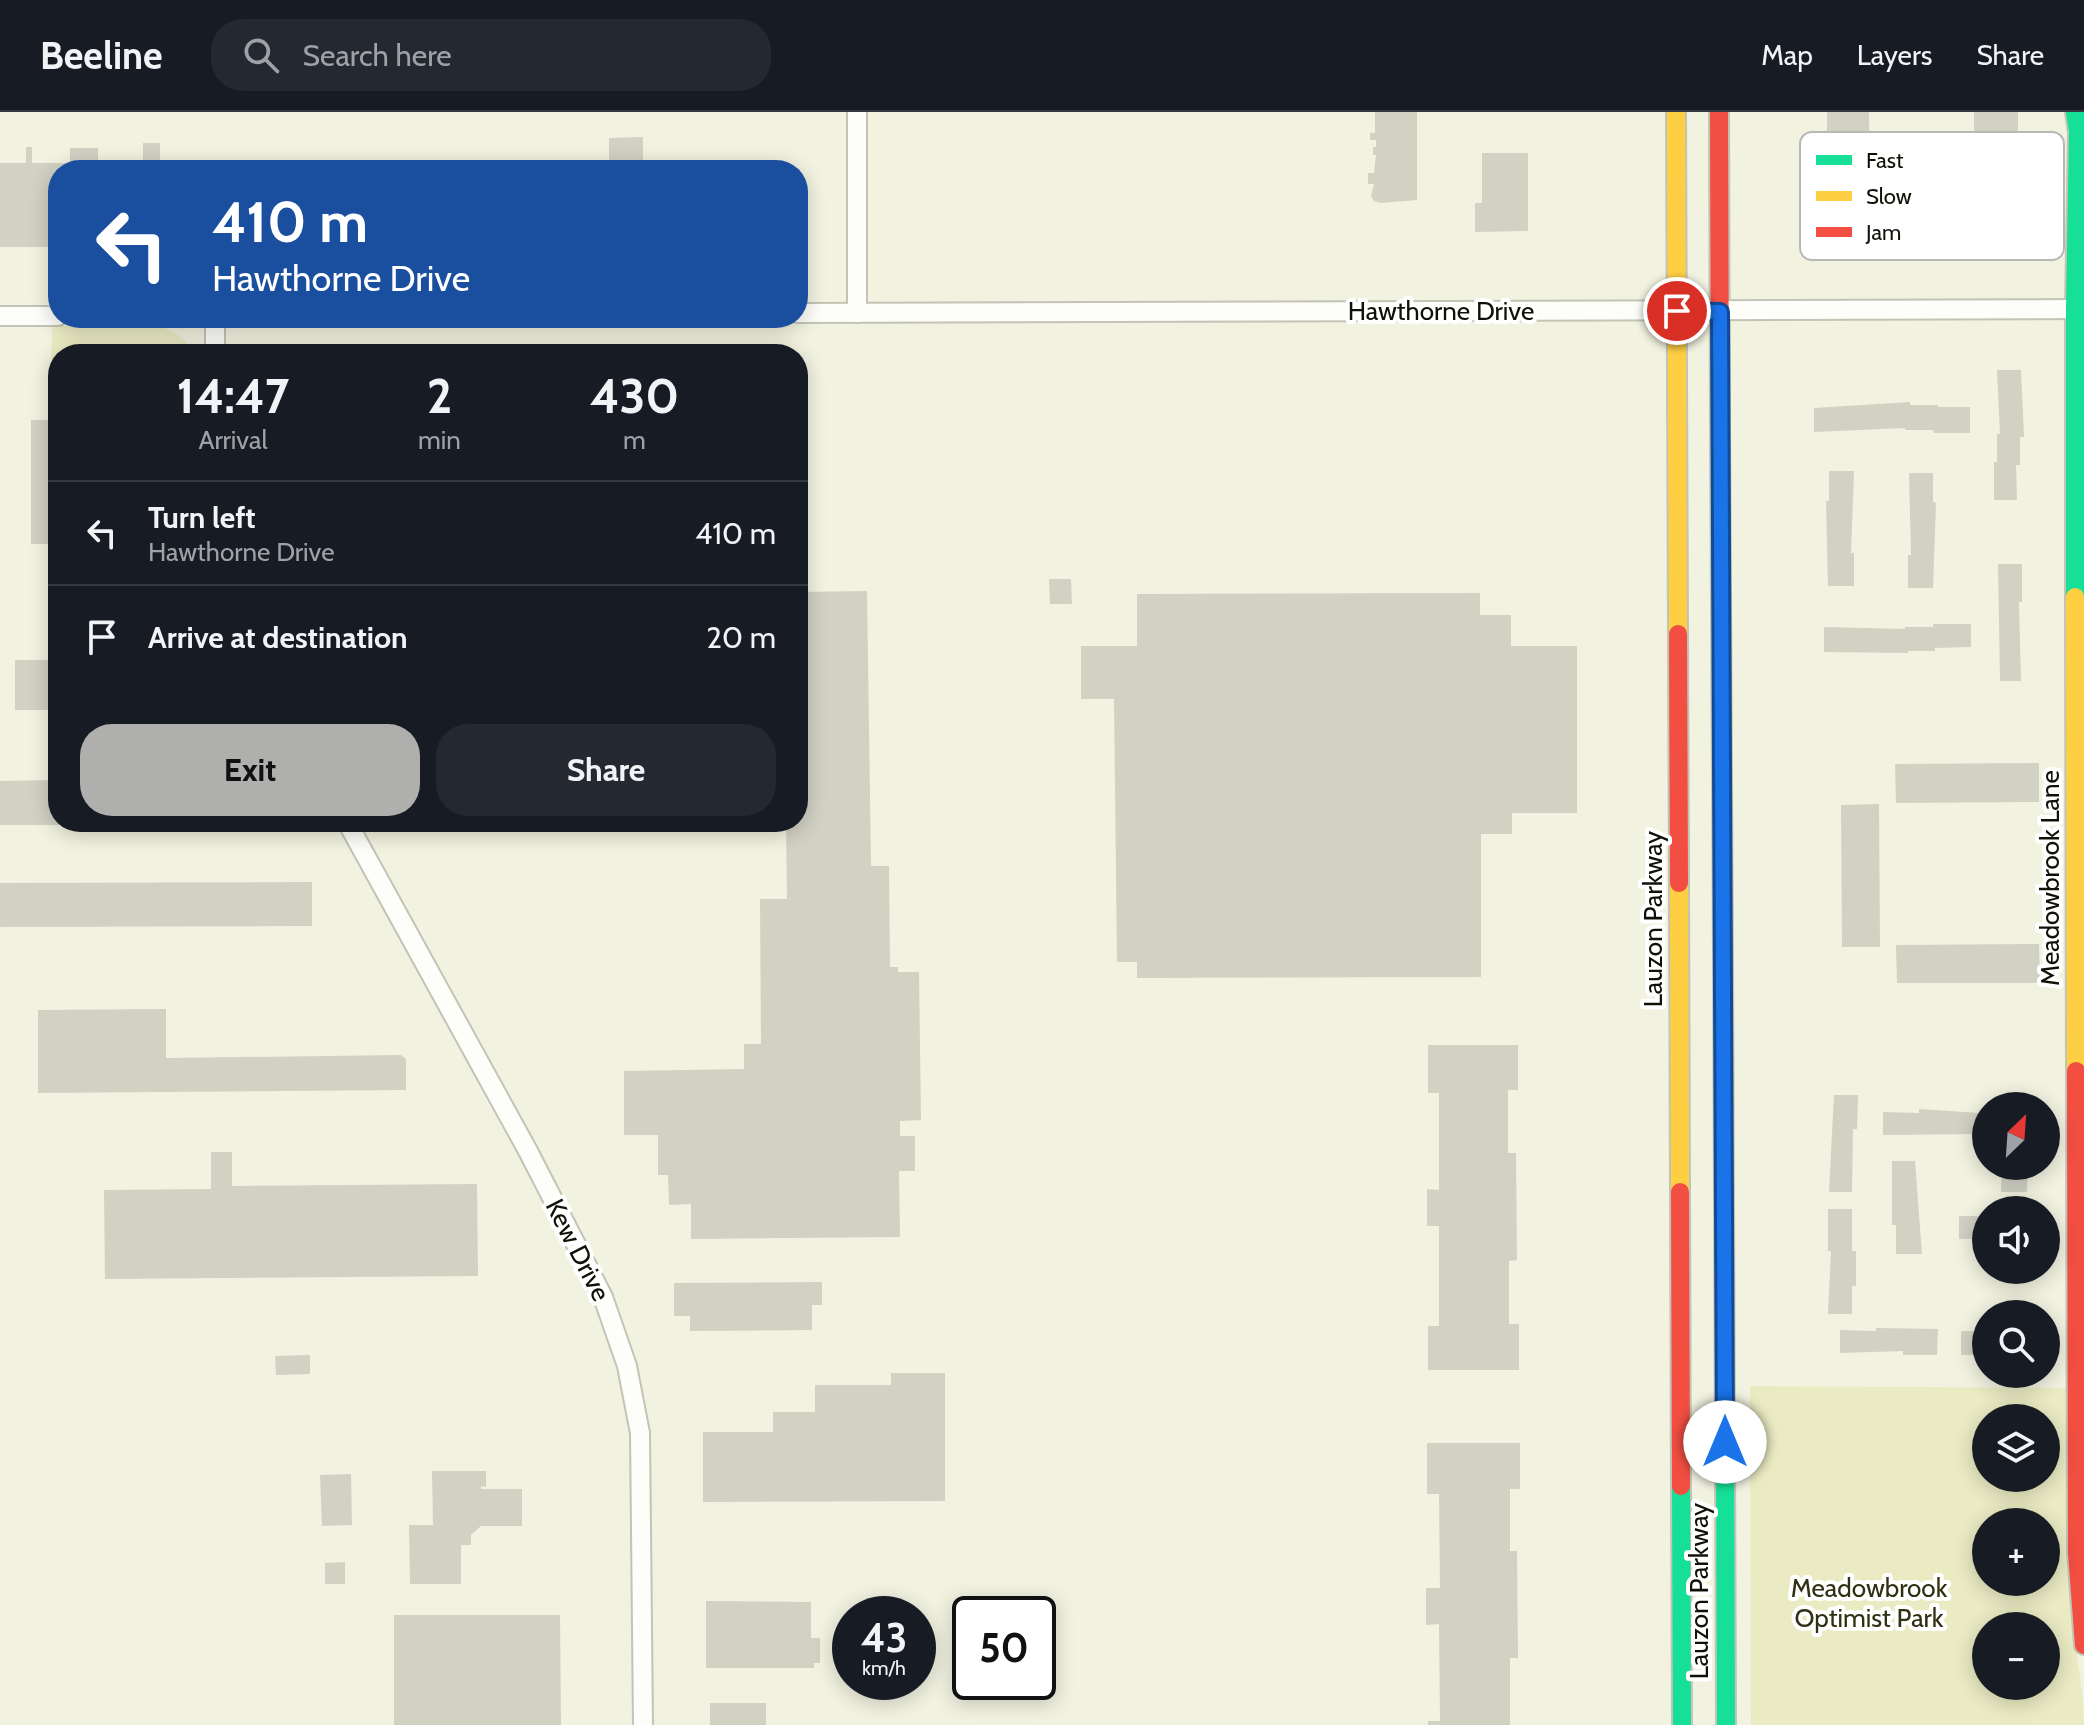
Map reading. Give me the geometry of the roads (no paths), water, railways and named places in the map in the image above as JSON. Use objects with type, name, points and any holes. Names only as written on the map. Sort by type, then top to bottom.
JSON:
[{"type":"main road","name":"Lauzon Parkway","points":[[1676,112],[1682,1725]]},
{"type":"main road","name":"Lauzon Parkway","points":[[1719,112],[1726,1725]]},
{"type":"main road","name":"Meadowbrook Lane","points":[[2075,112],[2078,132],[2080,309],[2077,1553],[2084,1645]]},
{"type":"street","points":[[857,112],[857,313]]},
{"type":"street","name":"Hawthorne Drive","points":[[808,313],[2080,309]]},
{"type":"street","points":[[0,316],[48,316]]},
{"type":"street","name":"Kew Drive","points":[[353,832],[522,1140],[603,1297],[627,1366],[640,1433],[643,1725]]},
{"type":"park label","name":"Meadowbrook Optimist Park","points":[[1869,1603]]}]
